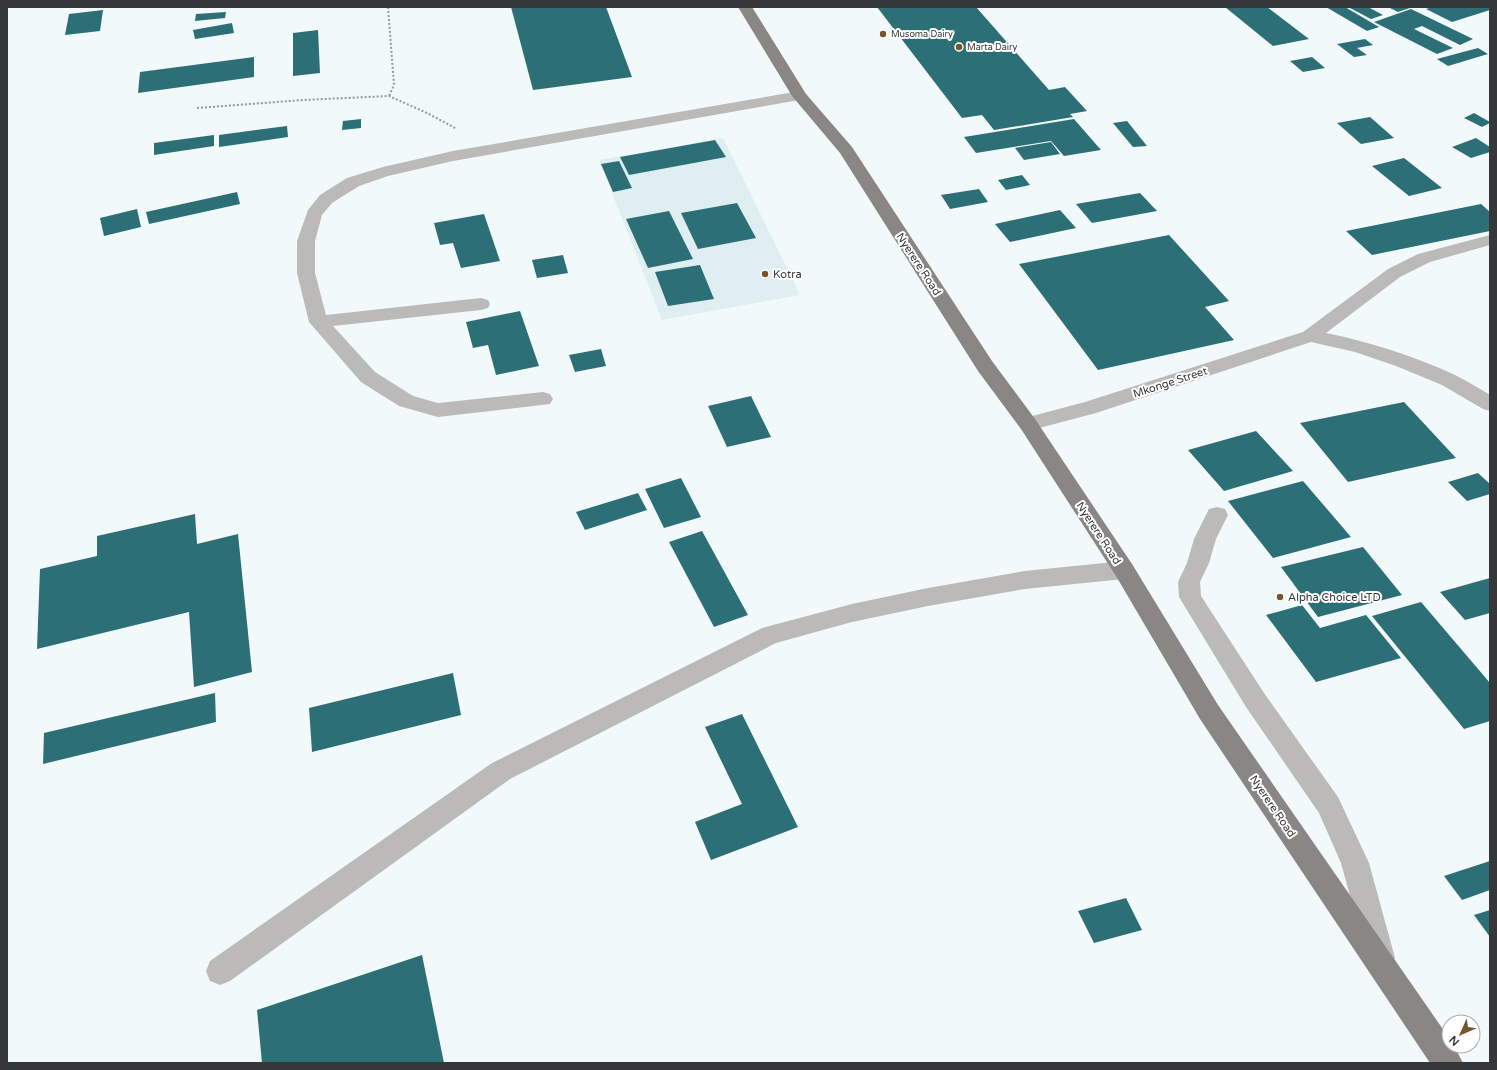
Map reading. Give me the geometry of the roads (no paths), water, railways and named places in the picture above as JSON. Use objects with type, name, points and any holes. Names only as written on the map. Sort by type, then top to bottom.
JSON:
[{"type":"main road","name":"Nyerere Road","points":[[745,7],[800,96],[846,150],[985,366],[1028,424],[1124,570],[1209,712],[1448,1063]]},
{"type":"street","points":[[543,399],[438,410],[406,401],[368,377],[318,322],[306,273],[306,241],[314,214],[326,200],[353,182],[383,172],[453,156],[800,96]]},
{"type":"street","points":[[1310,336],[1394,273],[1424,258],[1490,240]]},
{"type":"street","points":[[318,322],[480,304]]},
{"type":"street","points":[[1310,336],[1358,346],[1403,361],[1450,380],[1490,404]]},
{"type":"street","name":"Mkonge Street","points":[[1028,424],[1089,408],[1310,336]]},
{"type":"street","points":[[1217,515],[1205,539],[1198,562],[1189,582],[1190,597],[1255,700],[1329,805],[1355,863],[1383,967]]},
{"type":"street","points":[[220,971],[501,770],[770,635],[852,613],[928,597],[1025,580],[1124,570]]},
{"type":"place","name":"Musoma Dairy","points":[[883,34]]},
{"type":"place","name":"Marta Dairy","points":[[959,47]]},
{"type":"place","name":"Kotra","points":[[765,274]]},
{"type":"place","name":"Alpha Choice LTD","points":[[1280,597]]}]
